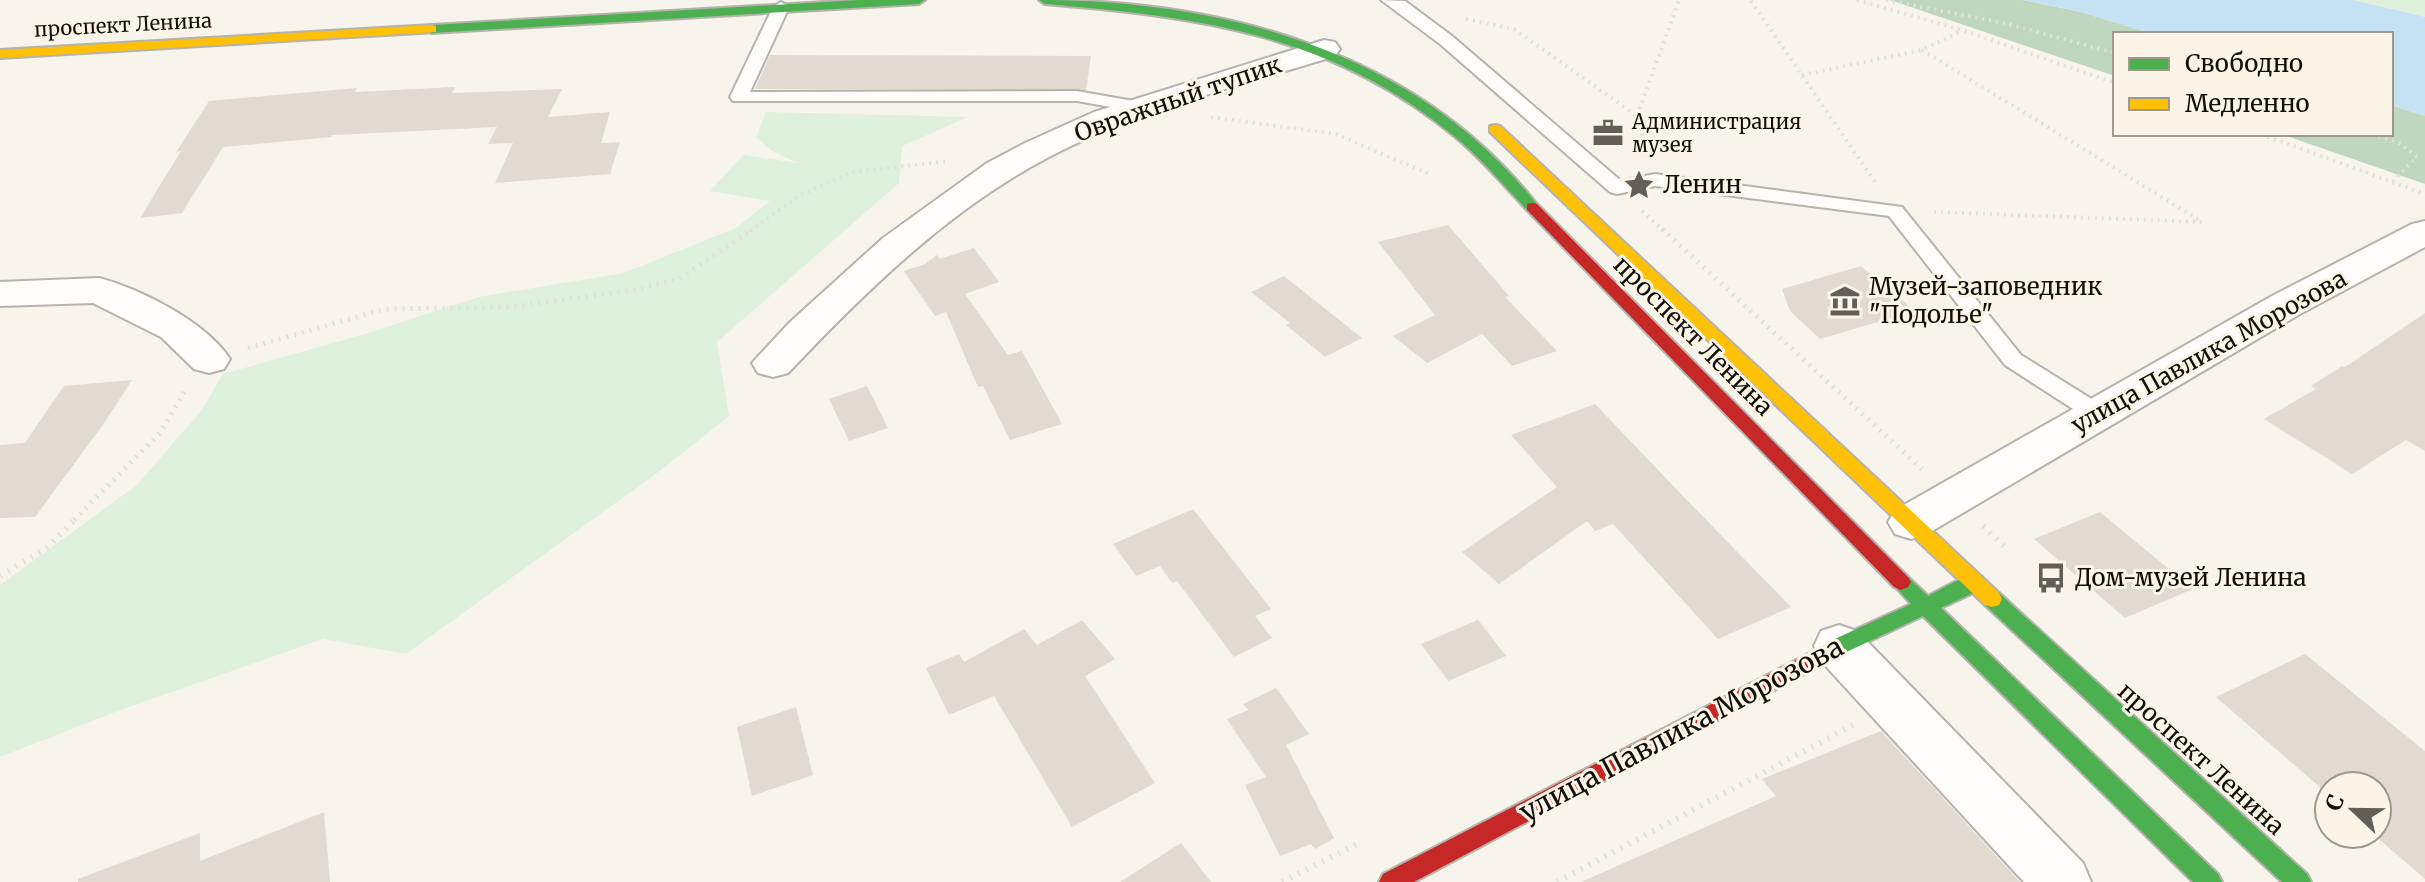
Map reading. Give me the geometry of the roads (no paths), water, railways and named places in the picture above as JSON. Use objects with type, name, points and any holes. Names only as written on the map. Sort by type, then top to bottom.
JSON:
[{"type":"main road","name":"проспект Ленина","points":[[0,54],[919,0]]},
{"type":"main road","name":"проспект Ленина","points":[[1045,0],[1204,17],[1269,31],[1324,49],[1392,83],[1460,134],[1925,606],[2210,882]]},
{"type":"main road","name":"проспект Ленина","points":[[0,37],[328,16]]},
{"type":"main road","name":"проспект Ленина","points":[[1482,117],[1975,583],[2299,882]]},
{"type":"main road","name":"улица Павлика Морозова","points":[[1391,882],[1839,646],[1975,583]]},
{"type":"street","name":"Овражный тупик","points":[[773,363],[856,280],[962,193],[1038,149],[1139,107],[1324,49]]},
{"type":"street","name":"улица Павлика Морозова","points":[[1911,522],[2286,305],[2425,232]]},
{"type":"street","points":[[0,294],[99,290],[175,328],[209,359]]},
{"type":"street","points":[[1839,646],[2062,882]]},
{"type":"lane","points":[[1394,2],[1446,40],[1617,188],[1655,180],[1895,211],[2013,360],[2098,414]]},
{"type":"lane","points":[[781,7],[739,97],[1077,96],[1139,107]]},
{"type":"water","points":[[2023,0],[2354,0],[2425,17],[2425,116],[2393,106],[2393,32],[2146,32],[2081,12]]},
{"type":"place","name":"Администрация музея","points":[[1608,133]]},
{"type":"place","name":"Ленин","points":[[1639,185]]},
{"type":"place","name":"Музей-заповедник \"Подолье\"","points":[[1845,301]]},
{"type":"place","name":"Дом-музей Ленина","points":[[2051,578]]}]
